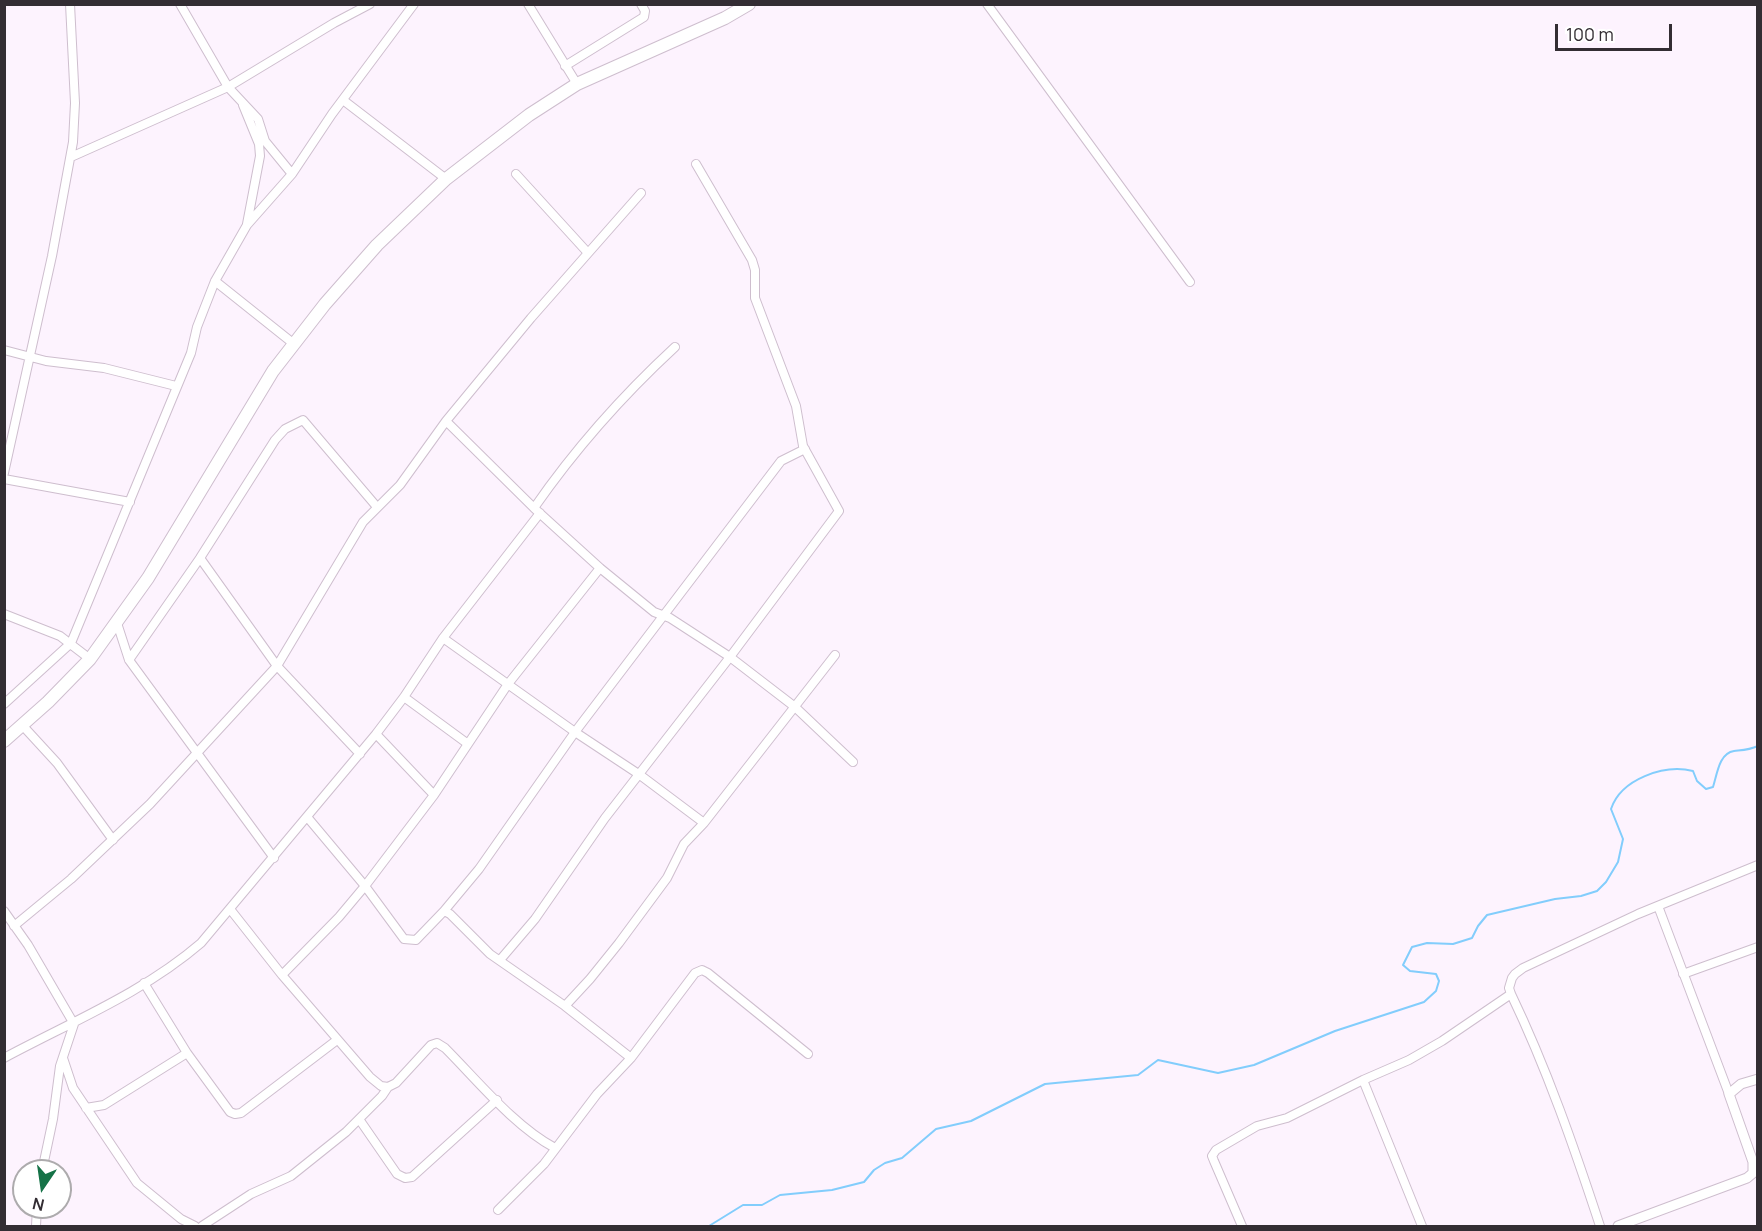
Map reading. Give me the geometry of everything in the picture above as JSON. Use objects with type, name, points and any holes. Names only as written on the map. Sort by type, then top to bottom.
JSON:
[{"type":"highway","points":[[4,741],[23,726],[90,659],[148,578],[273,371],[325,304],[377,245],[446,179],[529,115],[577,84],[725,18],[749,4]]},
{"type":"street","points":[[4,473],[71,157],[75,103],[70,4]]},
{"type":"street","points":[[180,4],[228,87],[243,103],[262,143],[292,174]]},
{"type":"street","points":[[4,704],[71,643],[190,353],[197,327],[215,281],[247,225],[292,174],[332,114],[414,4]]},
{"type":"street","points":[[528,4],[577,84]]},
{"type":"street","points":[[565,66],[644,17],[645,11],[641,4]]},
{"type":"street","points":[[987,4],[1190,282]]},
{"type":"street","points":[[71,157],[228,87],[368,5]]},
{"type":"street","points":[[344,100],[446,179]]},
{"type":"street","points":[[247,225],[262,143]]},
{"type":"street","points":[[500,960],[541,911],[605,818],[730,657],[839,511],[805,449],[796,406],[755,298],[755,270],[752,260],[696,164]]},
{"type":"street","points":[[516,174],[588,253]]},
{"type":"street","points":[[14,926],[113,840],[163,792],[196,752],[277,666],[363,522],[400,485],[446,421],[531,318],[641,193]]},
{"type":"street","points":[[215,281],[294,344]]},
{"type":"street","points":[[4,1058],[74,1024],[184,958],[201,944],[308,818],[404,698],[443,638],[537,510],[555,478],[581,445],[634,385],[675,347]]},
{"type":"street","points":[[4,350],[57,363],[111,369],[176,386]]},
{"type":"street","points":[[129,660],[285,429],[303,420],[377,507]]},
{"type":"street","points":[[446,421],[600,568],[654,612],[674,621],[730,657],[795,707],[854,762]]},
{"type":"street","points":[[308,818],[365,886],[404,939],[416,940],[479,869],[575,732],[781,460],[805,449]]},
{"type":"street","points":[[4,479],[130,502]]},
{"type":"street","points":[[200,558],[277,666],[360,754]]},
{"type":"street","points":[[282,975],[339,917],[365,886],[434,795],[508,684],[600,568]]},
{"type":"street","points":[[4,614],[48,630],[71,643],[90,659]]},
{"type":"street","points":[[117,623],[129,660],[274,858]]},
{"type":"street","points":[[443,638],[575,732],[640,775],[704,823]]},
{"type":"street","points":[[565,1006],[619,943],[671,873],[684,844],[704,823],[835,655]]},
{"type":"street","points":[[404,698],[468,744]]},
{"type":"street","points":[[23,726],[57,763],[113,840]]},
{"type":"street","points":[[376,734],[434,795]]},
{"type":"street","points":[[1600,1227],[1569,1131],[1511,994],[1509,988],[1512,978],[1523,968],[1658,906],[1758,865]]},
{"type":"street","points":[[1618,1227],[1755,1175],[1753,1162],[1729,1094],[1658,906]]},
{"type":"street","points":[[230,909],[337,1040],[370,1077],[381,1086],[388,1087]]},
{"type":"street","points":[[4,911],[28,945],[74,1024],[63,1058],[45,1159]]},
{"type":"street","points":[[444,911],[450,914],[490,954],[565,1006],[631,1058]]},
{"type":"street","points":[[1683,974],[1758,947]]},
{"type":"street","points":[[498,1210],[544,1164],[597,1094],[631,1058],[695,973],[702,970],[708,973],[808,1054]]},
{"type":"street","points":[[144,983],[187,1053],[230,1112],[235,1114],[241,1113],[337,1040]]},
{"type":"street","points":[[1242,1227],[1212,1156],[1216,1150],[1257,1126],[1287,1118],[1409,1060],[1442,1041],[1511,994]]},
{"type":"street","points":[[202,1227],[251,1194],[291,1176],[359,1119],[431,1045],[437,1043],[545,1143],[555,1148]]},
{"type":"street","points":[[86,1108],[104,1105],[187,1053]]},
{"type":"street","points":[[63,1058],[73,1088],[137,1183],[195,1227]]},
{"type":"street","points":[[1729,1094],[1741,1084],[1758,1079]]},
{"type":"street","points":[[1363,1080],[1422,1227]]},
{"type":"street","points":[[359,1119],[397,1174],[405,1178],[412,1177],[497,1100]]},
{"type":"waterway","points":[[709,1226],[743,1205],[762,1205],[780,1195],[832,1190],[864,1182],[874,1170],[885,1163],[902,1158],[936,1129],[971,1121],[1045,1084],[1138,1075],[1158,1060],[1218,1073],[1254,1065],[1335,1031],[1424,1002],[1436,991],[1439,981],[1436,974],[1410,971],[1403,965],[1412,947],[1427,943],[1453,944],[1472,938],[1487,915],[1597,891],[1606,882],[1618,862],[1623,839],[1611,809],[1616,798],[1624,789],[1645,776],[1682,769],[1693,771],[1697,781],[1706,789],[1713,787],[1719,765],[1725,756],[1734,751],[1758,746]]}]
